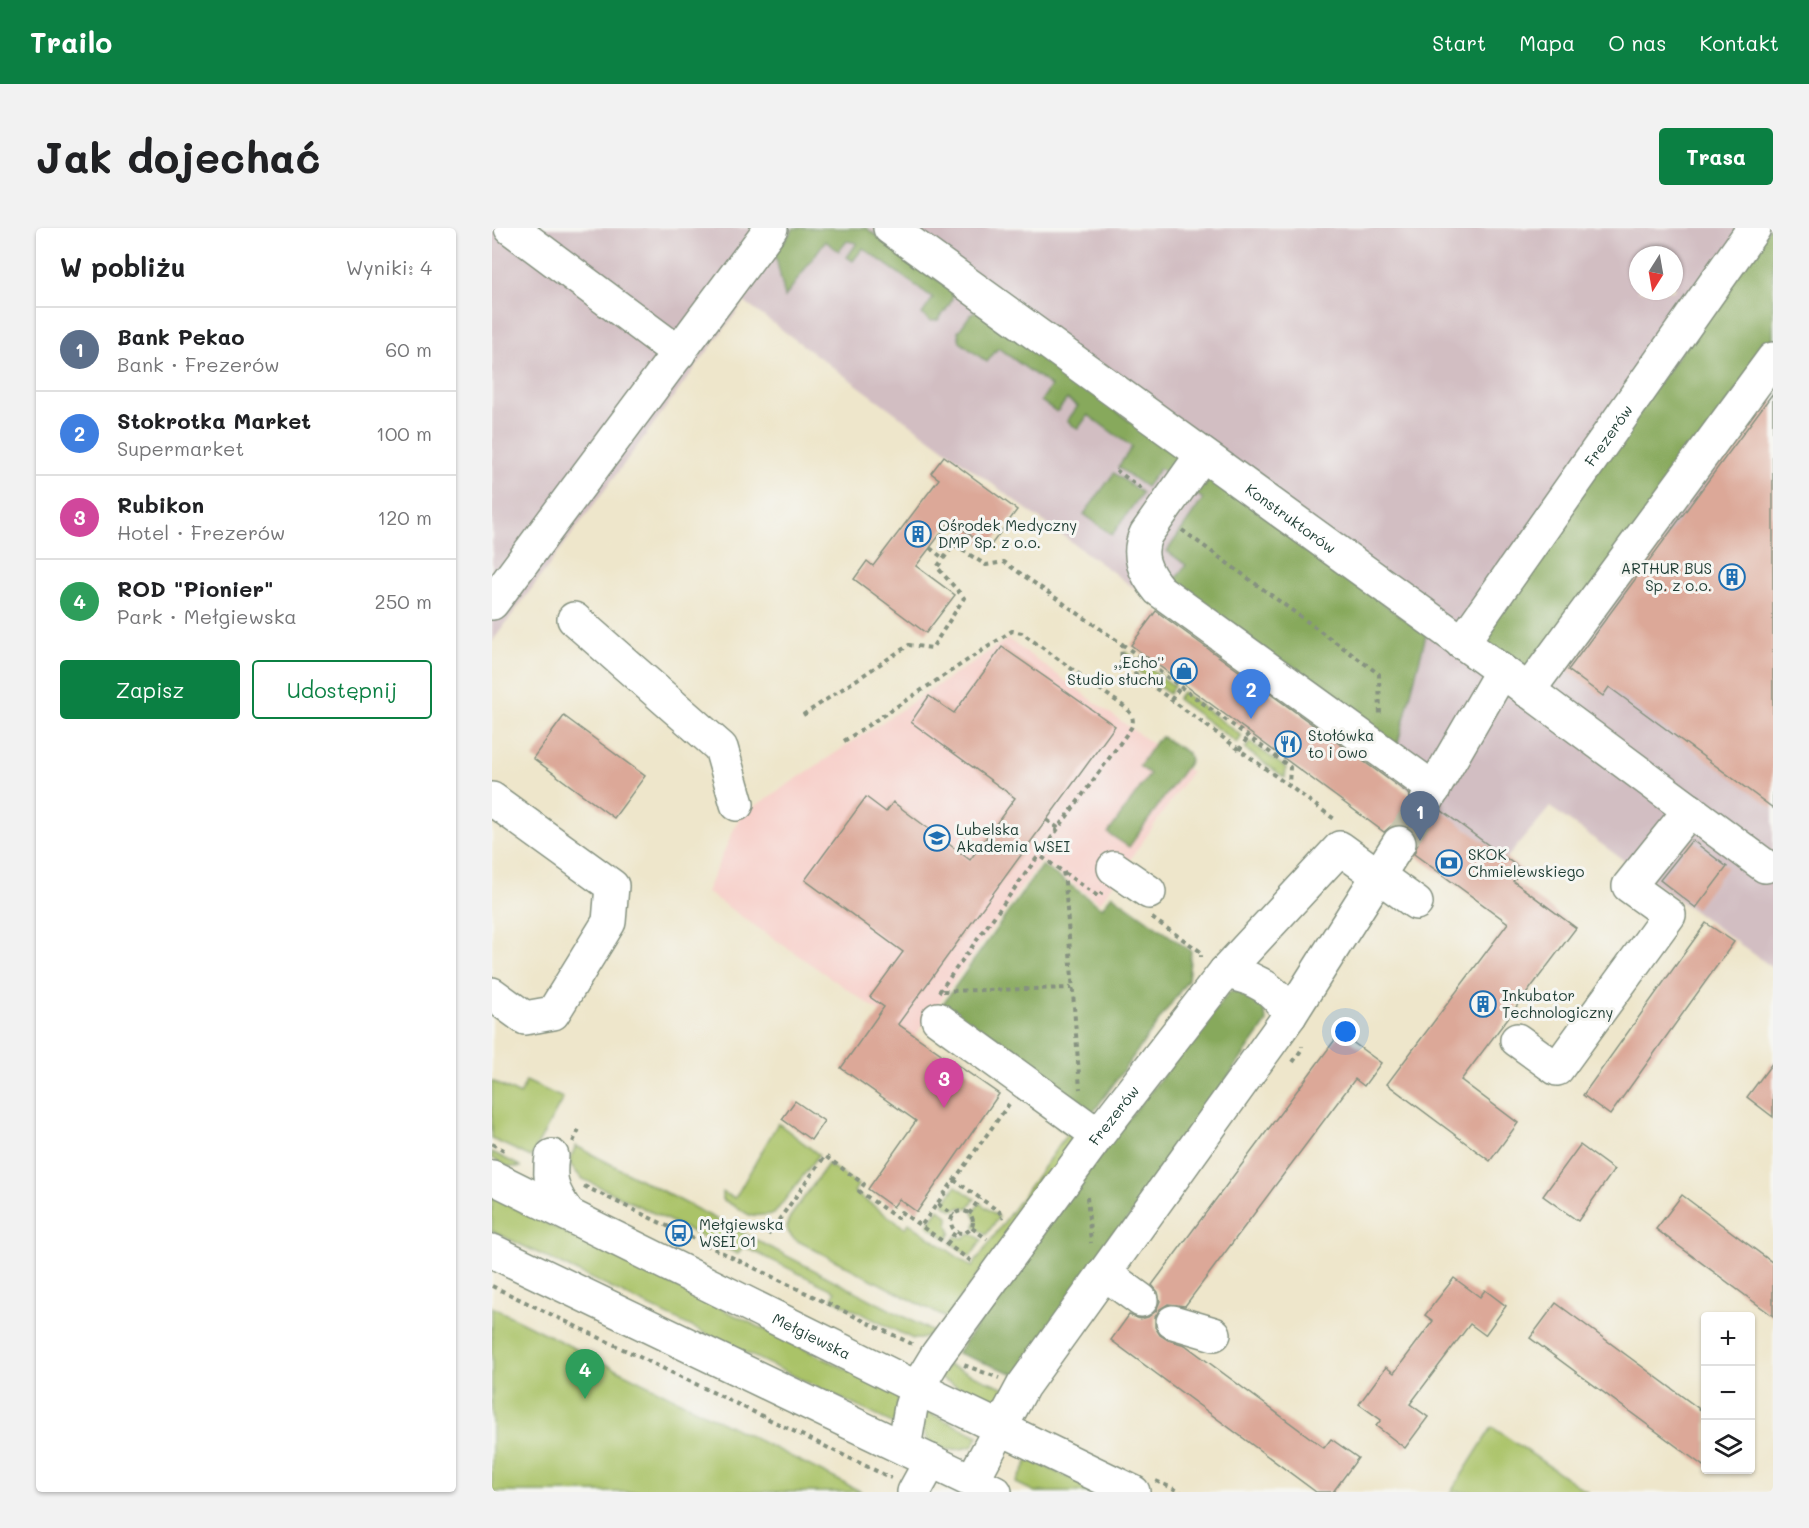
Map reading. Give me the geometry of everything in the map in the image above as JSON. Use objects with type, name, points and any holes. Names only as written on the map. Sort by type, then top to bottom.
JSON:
[{"type":"street","points":[[511,228],[679,353]]},
{"type":"street","points":[[492,603],[771,228]]},
{"type":"street","name":"Konstruktorów","points":[[890,228],[1502,671],[1765,866]]},
{"type":"street","name":"Frezerów","points":[[1462,643],[1754,228]]},
{"type":"street","points":[[1528,691],[1773,359]]},
{"type":"street","points":[[1202,455],[1142,542],[1142,560],[1149,577],[1159,590],[1380,751],[1430,795],[1502,671]]},
{"type":"street","points":[[574,619],[721,748],[737,804]]},
{"type":"street","points":[[492,799],[612,886],[609,922],[553,1013],[525,1018],[492,994]]},
{"type":"street","points":[[1517,1040],[1557,1069],[1669,915],[1629,886],[1690,810]]},
{"type":"street","points":[[1340,836],[1378,876],[1416,903]]},
{"type":"street","name":"Frezerów","points":[[904,1486],[917,1454],[911,1407],[917,1388],[937,1355],[1098,1135],[1225,972],[1340,836]]},
{"type":"street","points":[[492,1251],[984,1487],[1001,1427],[1098,1259],[1290,1015],[1399,843]]},
{"type":"street","points":[[1114,868],[1149,892]]},
{"type":"street","points":[[1225,972],[1246,975],[1265,987],[1282,1000],[1290,1015]]},
{"type":"street","points":[[937,1003],[1098,1135]]},
{"type":"street","points":[[501,1181],[535,1173],[552,1156],[549,1174],[552,1188],[568,1214]]},
{"type":"street","name":"Mełgiewska","points":[[501,1181],[917,1388],[1133,1492]]},
{"type":"street","points":[[1098,1259],[1141,1300]]},
{"type":"street","points":[[1173,1322],[1214,1334]]},
{"type":"path","points":[[1116,470],[1144,490]]},
{"type":"path","points":[[1181,529],[1378,674],[1380,751]]},
{"type":"path","points":[[804,715],[909,645],[932,648],[964,598],[937,567],[954,545],[986,565],[1004,562],[1122,644],[1290,767],[1289,786]]},
{"type":"path","points":[[930,548],[944,558]]},
{"type":"path","points":[[844,741],[1012,631],[1022,633],[1126,708],[1130,712],[1133,723],[1058,828],[1047,820]]},
{"type":"path","points":[[1122,644],[1121,663],[1289,786],[1340,836]]},
{"type":"path","points":[[1171,700],[1180,687]]},
{"type":"path","points":[[1239,750],[1248,737]]},
{"type":"path","points":[[937,1003],[1039,855]]},
{"type":"path","points":[[1062,871],[1065,882],[1081,1100]]},
{"type":"path","points":[[937,1003],[1072,988]]},
{"type":"path","points":[[921,1226],[1013,1098]]},
{"type":"path","points":[[568,1150],[579,1129]]},
{"type":"path","points":[[768,1234],[825,1156],[864,1184],[859,1191],[897,1218],[902,1212],[971,1261],[976,1254]]},
{"type":"path","points":[[954,1180],[1004,1215],[998,1223]]},
{"type":"path","points":[[582,1185],[920,1348]]},
{"type":"path","points":[[1086,1187],[1098,1259]]},
{"type":"path","points":[[969,1214],[980,1198]]},
{"type":"path","points":[[938,1204],[954,1215]]},
{"type":"path","points":[[960,1212],[969,1214],[974,1221],[972,1228],[966,1233],[956,1231],[951,1222],[954,1215],[960,1212]]},
{"type":"path","points":[[972,1228],[987,1239]]},
{"type":"path","points":[[947,1244],[956,1231]]},
{"type":"path","points":[[982,1246],[993,1231]]},
{"type":"path","points":[[492,1286],[904,1486]]},
{"type":"path","points":[[962,1364],[1004,1379]]},
{"type":"path","points":[[1178,1490],[1187,1492]]},
{"type":"shaded area","points":[[492,228],[1773,228],[1773,968],[1550,807],[1505,860],[744,302],[492,642]]},
{"type":"shaded area","name":"Lubelska Akademia WSEI","points":[[1008,639],[1191,772],[1100,903],[1041,861],[915,1036],[706,892],[740,816]]},
{"type":"green space","points":[[794,228],[866,228],[952,290],[951,302],[938,320],[930,321],[922,314],[933,298],[863,248],[853,261],[847,257],[857,243],[847,241],[839,251],[825,241],[785,297],[775,253]]},
{"type":"green space","points":[[1769,228],[1773,228],[1773,342],[1527,675],[1477,638]]},
{"type":"green space","points":[[977,310],[1178,456],[1176,479],[1160,468],[1146,487],[1118,467],[1132,447],[1088,415],[1078,429],[1067,421],[1078,406],[1067,399],[1057,412],[1041,401],[1051,386],[998,348],[987,362],[960,342],[958,332],[970,315]]},
{"type":"green space","points":[[1114,473],[1142,493],[1112,535],[1084,514]]},
{"type":"green space","points":[[1208,479],[1216,481],[1426,635],[1395,754],[1169,588],[1186,565],[1167,551],[1203,499],[1190,489]]},
{"type":"green space","points":[[1125,651],[1174,686],[1169,694],[1126,662]]},
{"type":"green space","points":[[1182,692],[1242,736],[1237,743],[1177,699]]},
{"type":"green space","points":[[1162,737],[1188,753],[1190,761],[1129,847],[1108,833],[1150,774],[1139,766],[1156,741]]},
{"type":"green space","points":[[1250,742],[1286,768],[1285,778],[1245,749]]},
{"type":"green space","points":[[1042,865],[1102,908],[1112,895],[1191,951],[1188,980],[1090,1117],[939,1009]]},
{"type":"green space","points":[[1230,991],[1242,991],[1262,1003],[1267,1022],[1018,1375],[957,1353],[1084,1175]]},
{"type":"green space","points":[[492,1081],[520,1095],[526,1081],[563,1098],[531,1157],[492,1139]]},
{"type":"green space","points":[[1060,1122],[1080,1136],[946,1318],[796,1240],[787,1230],[790,1217],[828,1164],[858,1185],[854,1192],[905,1228],[909,1223],[972,1267],[1067,1134],[1057,1126]]},
{"type":"green space","points":[[778,1123],[819,1155],[774,1214],[751,1216],[722,1199],[722,1192],[735,1198]]},
{"type":"green space","points":[[576,1146],[935,1333],[921,1339],[913,1339],[832,1299],[835,1291],[743,1246],[738,1254],[581,1178],[570,1164]]},
{"type":"green space","points":[[492,1152],[522,1167],[509,1167],[492,1158]]},
{"type":"green space","points":[[956,1186],[975,1199],[968,1208],[953,1210],[943,1204]]},
{"type":"green space","points":[[492,1197],[899,1395],[894,1424],[492,1231]]},
{"type":"green space","points":[[980,1203],[999,1217],[986,1235],[975,1227],[977,1220],[973,1212]]},
{"type":"green space","points":[[939,1209],[949,1217],[948,1225],[951,1233],[947,1239],[927,1225]]},
{"type":"green space","points":[[972,1233],[982,1240],[970,1257],[951,1243],[956,1236],[963,1238]]},
{"type":"green space","points":[[492,1307],[862,1492],[492,1492]]},
{"type":"green space","points":[[948,1365],[1010,1390],[999,1407],[938,1377]]},
{"type":"green space","points":[[921,1409],[978,1436],[973,1446],[951,1450],[934,1445],[924,1432]]},
{"type":"green space","points":[[1492,1427],[1587,1492],[1451,1492]]},
{"type":"green space","points":[[1029,1459],[1099,1492],[1035,1492],[1016,1483]]},
{"type":"building","name":"ARTHUR BUS Sp. z o.o.","points":[[1773,393],[1773,808],[1609,687],[1603,696],[1568,670]]},
{"type":"building","name":"Ośrodek Medyczny DMP Sp. z o.o.","points":[[944,456],[1017,510],[988,549],[951,520],[916,566],[955,595],[926,633],[854,579],[867,561],[873,566],[939,479],[931,473]]},
{"type":"building","points":[[1156,611],[1410,795],[1408,801],[1417,816],[1428,819],[1442,811],[1522,870],[1513,881],[1576,928],[1461,1080],[1518,1123],[1490,1161],[1387,1084],[1508,923],[1414,854],[1418,843],[1415,834],[1409,828],[1399,824],[1391,826],[1384,832],[1131,645]]},
{"type":"building","points":[[1002,647],[1115,726],[898,1024],[999,1094],[917,1212],[899,1199],[893,1207],[868,1189],[916,1121],[841,1068],[884,1007],[870,997],[903,952],[805,880],[866,797],[886,812],[893,802],[970,860],[1015,798],[911,722],[929,696],[954,713]]},
{"type":"building","points":[[564,716],[645,776],[614,818],[533,758]]},
{"type":"building","points":[[1692,840],[1727,867],[1696,908],[1660,880]]},
{"type":"building","points":[[1706,923],[1734,942],[1610,1115],[1583,1095]]},
{"type":"building","points":[[1340,1033],[1381,1063],[1364,1086],[1355,1079],[1185,1306],[1168,1304],[1160,1309],[1155,1317],[1155,1327],[1160,1335],[1185,1345],[1324,1448],[1331,1439],[1358,1458],[1333,1492],[1316,1492],[1111,1340],[1129,1315],[1140,1319],[1156,1311],[1160,1301],[1158,1292],[1152,1285]]},
{"type":"building","points":[[1773,1062],[1773,1117],[1747,1097]]},
{"type":"building","points":[[795,1101],[824,1121],[811,1140],[782,1119]]},
{"type":"building","points":[[1580,1145],[1614,1170],[1578,1221],[1543,1196]]},
{"type":"building","points":[[1682,1195],[1773,1263],[1773,1316],[1656,1229]]},
{"type":"building","points":[[1454,1278],[1480,1297],[1485,1290],[1506,1306],[1485,1335],[1470,1324],[1410,1404],[1428,1417],[1405,1448],[1376,1426],[1381,1420],[1359,1404],[1386,1367],[1394,1373],[1433,1321],[1425,1315]]},
{"type":"building","points":[[1556,1303],[1701,1410],[1701,1464],[1530,1338]]},
{"type":"tunnel","points":[[1399,843],[1427,800]]},
{"type":"place","name":"Ośrodek Medyczny DMP Sp. z o.o.","points":[[918,534]]},
{"type":"place","name":"ARTHUR BUS Sp. z o.o.","points":[[1732,577]]},
{"type":"place","name":",,Echo'' Studio słuchu","points":[[1184,671]]},
{"type":"place","name":"Stokrotka Market","points":[[1251,719]]},
{"type":"place","name":"Stołówka to i owo","points":[[1288,744]]},
{"type":"place","name":"Lubelska Akademia WSEI","points":[[937,838]]},
{"type":"place","name":"Bank Pekao","points":[[1420,841]]},
{"type":"place","name":"SKOK Chmielewskiego","points":[[1449,863]]},
{"type":"place","name":"Inkubator Technologiczny","points":[[1483,1004]]},
{"type":"place","name":"Rubikon","points":[[944,1108]]},
{"type":"place","name":"Mełgiewska WSEI 01","points":[[679,1233]]},
{"type":"place","name":"ROD \"Pionier\"","points":[[585,1399]]}]
